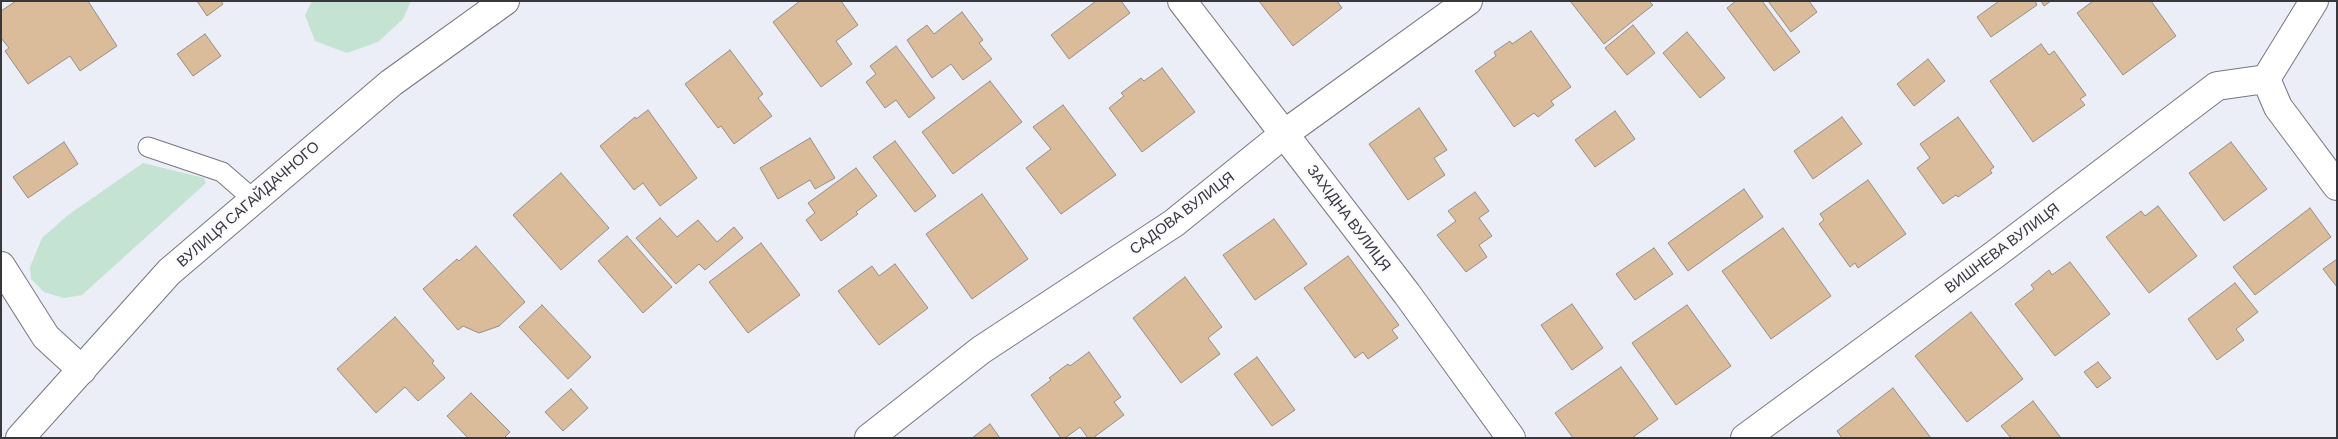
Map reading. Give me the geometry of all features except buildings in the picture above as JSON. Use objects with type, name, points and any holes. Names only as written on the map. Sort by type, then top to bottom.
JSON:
[{"type":"street","name":"ВУЛИЦЯ САГАЙДАЧНОГО","points":[[20,438],[169,272],[391,84],[505,1]]},
{"type":"street","name":"ЗАХІДНА ВУЛИЦЯ","points":[[1182,1],[1407,294],[1511,438]]},
{"type":"street","name":"САДОВА ВУЛИЦЯ","points":[[869,438],[981,350],[1174,223],[1284,134],[1468,1]]},
{"type":"street","points":[[2314,1],[2266,80],[2278,107],[2337,186]]},
{"type":"street","name":"ВИШНЕВА ВУЛИЦЯ","points":[[1744,438],[1994,255],[2217,86],[2266,80]]},
{"type":"street","points":[[1,266],[46,337],[82,370]]},
{"type":"lane","points":[[148,147],[222,172],[253,199]]},
{"type":"green space","points":[[312,1],[411,1],[403,19],[378,42],[347,53],[315,41],[305,15]]},
{"type":"green space","points":[[143,163],[204,178],[206,183],[82,295],[64,298],[44,292],[31,279],[30,267],[42,238],[68,215]]}]
